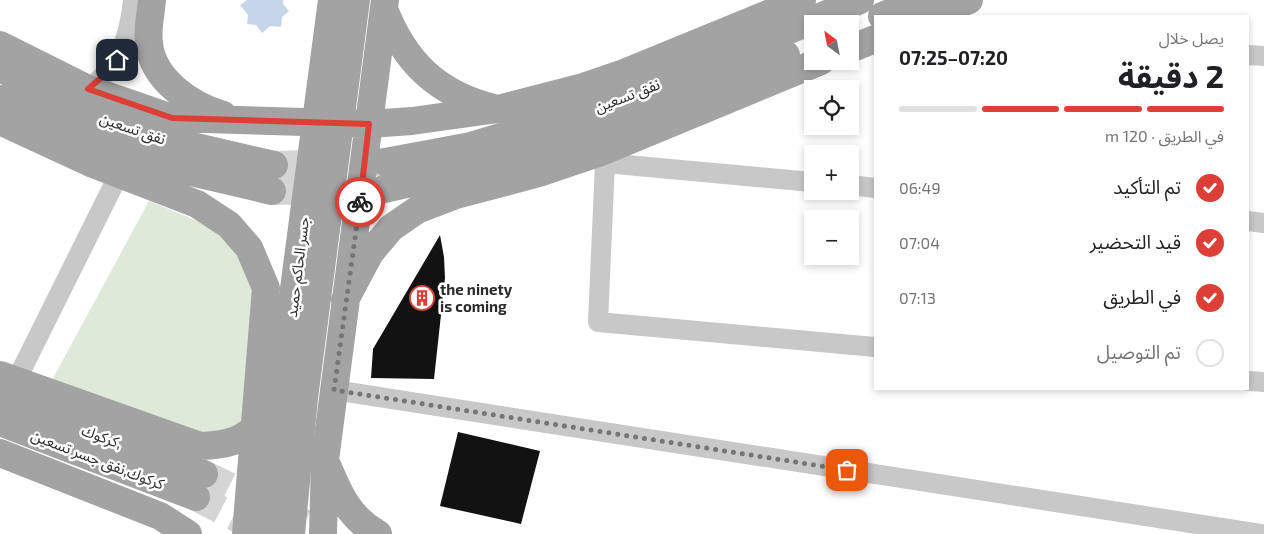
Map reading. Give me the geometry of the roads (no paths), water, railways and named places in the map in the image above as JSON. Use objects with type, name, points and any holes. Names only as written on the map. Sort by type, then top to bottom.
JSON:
[{"type":"main road","points":[[152,0],[148,43],[154,63],[165,79],[184,96],[210,111],[246,121]]},
{"type":"main road","name":"جسر الحاكم حميد","points":[[266,534],[280,396],[332,0]]},
{"type":"main road","name":"جسر الحاكم حميد","points":[[291,534],[304,398],[356,0]]},
{"type":"main road","points":[[0,45],[88,89],[172,118],[369,124],[429,119],[498,109],[574,89],[624,73],[802,0]]},
{"type":"main road","name":"نفق تسعين","points":[[385,162],[471,146],[585,111],[730,55],[860,0]]},
{"type":"main road","points":[[884,15],[922,0]]},
{"type":"main road","points":[[932,15],[969,0]]},
{"type":"main road","points":[[385,5],[401,45],[427,75],[460,97],[498,109]]},
{"type":"main road","points":[[323,534],[325,460],[385,5]]},
{"type":"main road","points":[[859,25],[874,19]]},
{"type":"main road","points":[[859,45],[874,39]]},
{"type":"main road","name":"نفق تسعين","points":[[384,188],[449,176],[513,159],[603,128],[804,47]]},
{"type":"main road","name":"نفق تسعين","points":[[0,68],[90,114],[273,178],[157,164],[83,136],[0,99]]},
{"type":"main road","points":[[345,300],[370,253],[391,228],[417,210],[456,195],[603,158],[804,69]]},
{"type":"main road","points":[[0,121],[118,174],[197,204],[230,225],[249,248],[266,288],[246,534]]},
{"type":"main road","points":[[5,385],[200,446],[224,445],[247,435],[256,426]]},
{"type":"main road","name":"كركوك,","points":[[5,385],[200,485]]},
{"type":"main road","name":"كركوك,نفق جسر تسعين","points":[[0,422],[200,485]]},
{"type":"main road","points":[[0,454],[160,516],[188,534]]},
{"type":"main road","points":[[325,460],[342,500],[352,515],[378,534]]},
{"type":"street","points":[[88,89],[109,71],[124,47],[133,0]]},
{"type":"street","points":[[1249,54],[1264,56]]},
{"type":"street","points":[[804,181],[603,158],[598,322],[874,347]]},
{"type":"street","points":[[5,385],[118,174]]},
{"type":"street","points":[[859,186],[874,188]]},
{"type":"street","points":[[1249,221],[1264,222]]},
{"type":"street","points":[[1249,381],[1264,382]]},
{"type":"street","points":[[334,390],[1261,534]]},
{"type":"water","points":[[247,0],[283,0],[283,4],[289,11],[282,17],[281,27],[270,26],[262,33],[256,25],[247,24],[248,15],[240,5]]},
{"type":"tunnel","points":[[274,165],[385,162]]},
{"type":"tunnel","points":[[272,191],[331,190]]},
{"type":"tunnel","points":[[204,474],[326,534]]},
{"type":"tunnel","points":[[196,497],[266,533]]},
{"type":"place","name":"the ninety is coming","points":[[422,298]]}]
